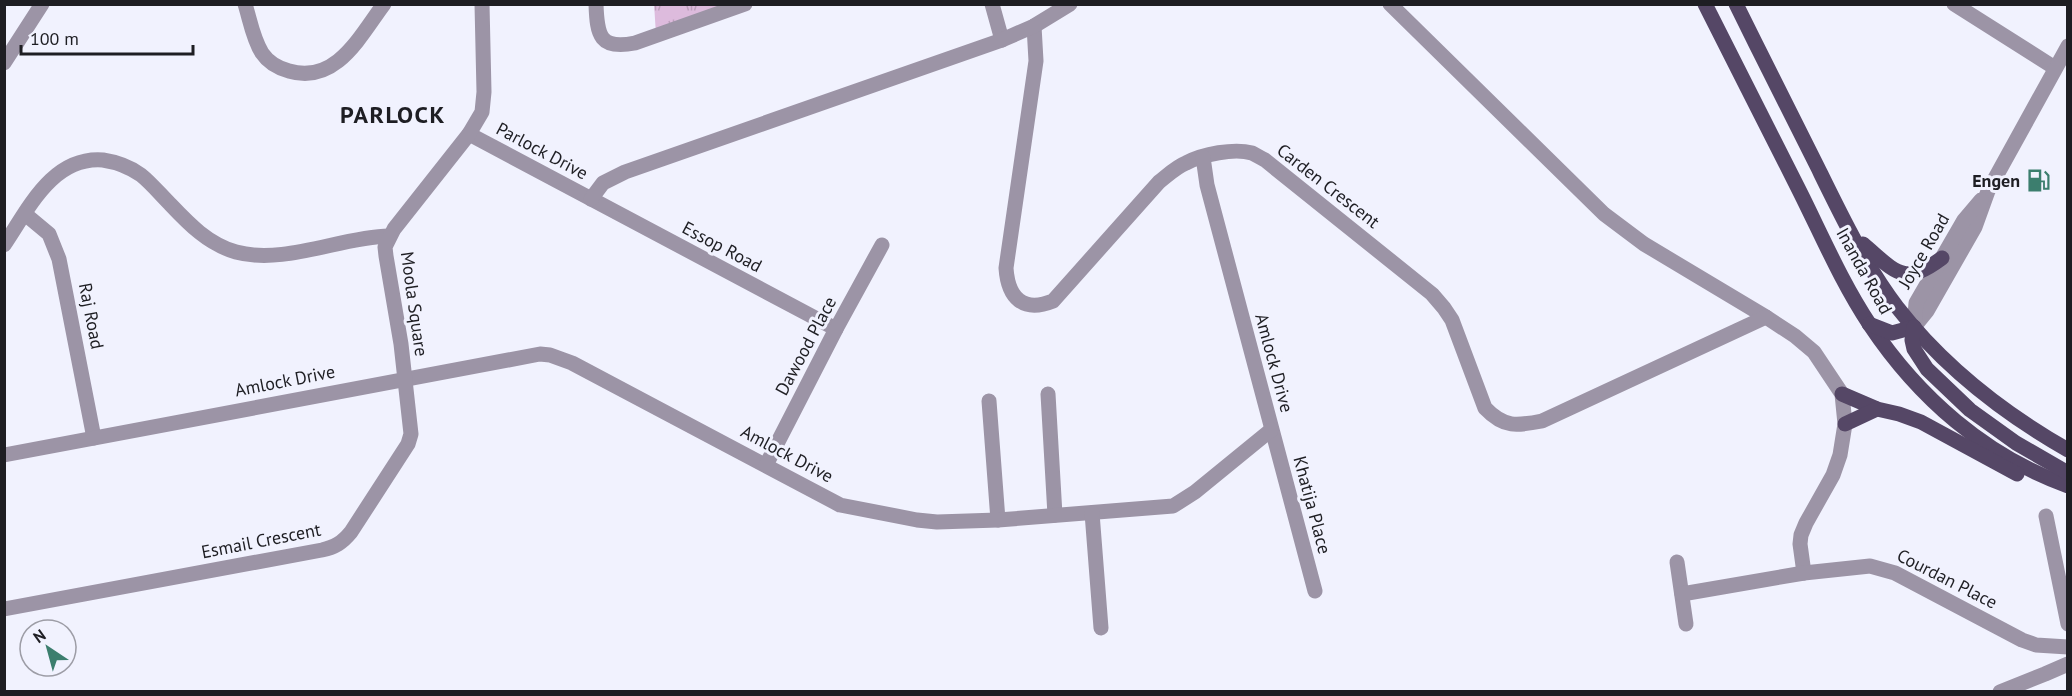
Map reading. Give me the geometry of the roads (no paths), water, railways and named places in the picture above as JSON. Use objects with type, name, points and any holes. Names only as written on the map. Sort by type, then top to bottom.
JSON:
[{"type":"main road","name":"Inanda Road","points":[[1706,4],[1841,274],[1869,324],[1910,379],[1974,436],[2022,466],[2067,486]]},
{"type":"main road","name":"Inanda Road","points":[[1736,4],[1837,205],[1879,280],[1914,327],[1961,375],[2021,422],[2067,450]]},
{"type":"main road","points":[[1854,236],[1880,259],[1905,274],[1919,273],[1942,258]]},
{"type":"main road","points":[[1869,324],[1893,333],[1914,327],[1912,340],[1917,355],[1927,369],[1970,410],[2067,473]]},
{"type":"main road","points":[[1842,394],[1876,409],[1921,422],[2029,480],[2067,493]]},
{"type":"main road","points":[[1845,424],[1876,409]]},
{"type":"street","points":[[4,63],[42,4]]},
{"type":"street","points":[[244,4],[265,57],[284,70],[307,74],[324,71],[342,58],[384,4]]},
{"type":"street","points":[[469,134],[478,122],[484,103],[482,4]]},
{"type":"street","points":[[596,4],[596,23],[600,36],[607,43],[623,45],[635,43],[745,4]]},
{"type":"street","points":[[992,4],[1002,40]]},
{"type":"street","name":"Parlock Drive","points":[[389,236],[469,134],[591,199],[603,183],[625,172],[1002,40],[1034,26],[1070,4]]},
{"type":"street","points":[[1390,4],[1604,214],[1644,244],[1766,317],[1815,352],[1842,394],[1845,424],[1840,455],[1833,475],[1801,535],[1804,573]]},
{"type":"street","points":[[1954,4],[2055,68]]},
{"type":"street","name":"Carden Crescent","points":[[1034,26],[1036,61],[1006,268],[1011,290],[1023,303],[1034,306],[1053,301],[1159,182],[1186,162],[1238,152],[1252,153],[1265,160],[1432,294],[1452,321],[1485,408],[1493,416],[1509,424],[1519,425],[1542,421],[1766,317]]},
{"type":"street","name":"Joyce Road","points":[[1914,327],[1927,311],[1975,227],[1988,191],[2067,46]]},
{"type":"street","name":"Amlock Drive","points":[[4,455],[528,356],[550,355],[572,363],[840,505],[917,520],[962,522],[1173,506],[1195,492],[1271,430],[1207,185],[1203,157]]},
{"type":"street","points":[[4,245],[48,183],[65,168],[83,162],[105,160],[140,174],[208,239],[235,251],[250,254],[274,254],[363,238],[389,236]]},
{"type":"street","name":"Joyce Road","points":[[1914,327],[1916,303],[1964,220],[1988,191]]},
{"type":"street","name":"Essop Road","points":[[591,199],[836,329]]},
{"type":"street","name":"Raj Road","points":[[25,214],[49,234],[59,259],[94,438]]},
{"type":"street","name":"Moola Square","points":[[389,236],[386,256],[405,379]]},
{"type":"street","name":"Dawood Place","points":[[766,465],[882,245]]},
{"type":"street","name":"Esmail Crescent","points":[[4,609],[334,547],[343,542],[408,444],[411,434],[405,379]]},
{"type":"street","points":[[1048,394],[1055,515]]},
{"type":"street","points":[[989,401],[998,520]]},
{"type":"street","name":"Khatija Place","points":[[1271,430],[1315,591]]},
{"type":"street","points":[[1092,513],[1101,628]]},
{"type":"street","points":[[2046,516],[2067,624]]},
{"type":"street","points":[[1677,562],[1686,624]]},
{"type":"street","name":"Courdan Place","points":[[1682,594],[1804,573],[1862,566],[1878,567],[1895,573],[2022,640],[2036,645],[2067,647]]},
{"type":"street","points":[[2000,692],[2067,664]]},
{"type":"place","name":"Engen","points":[[2038,181]]},
{"type":"district","name":"PARLOCK","points":[[393,115]]}]
